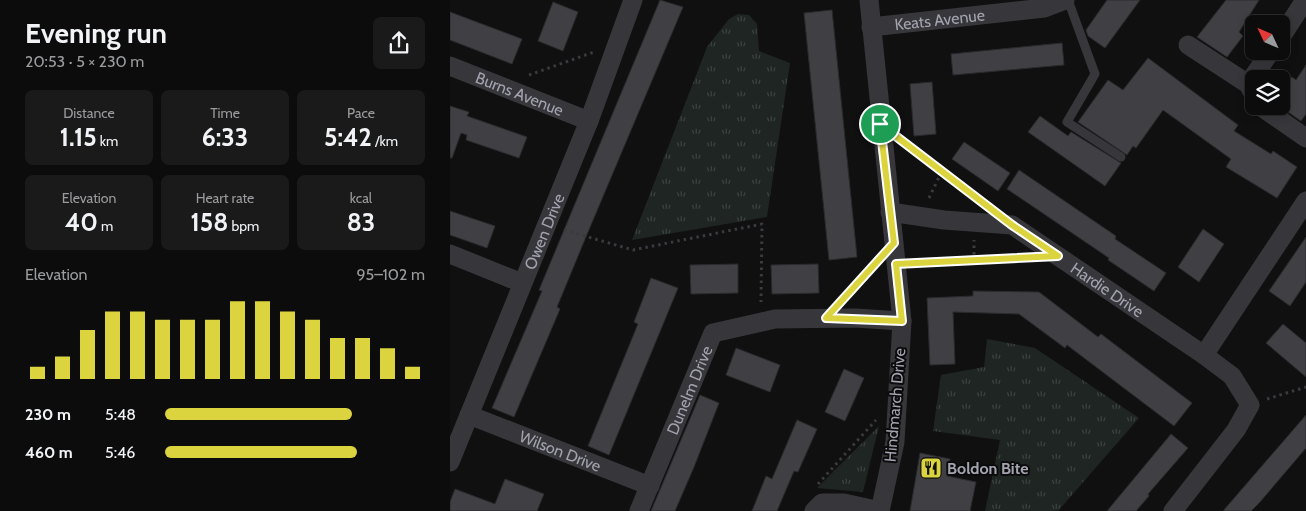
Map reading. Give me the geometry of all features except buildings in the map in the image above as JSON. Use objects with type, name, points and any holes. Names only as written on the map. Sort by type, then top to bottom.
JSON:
[{"type":"street","name":"Owen Drive","points":[[450,462],[589,121],[633,0]]},
{"type":"street","name":"Hindmarch Drive","points":[[869,0],[880,124],[902,321],[895,442],[880,511]]},
{"type":"street","name":"Keats Avenue","points":[[871,27],[1044,8],[1066,0]]},
{"type":"street","points":[[1300,23],[1305,0]]},
{"type":"street","points":[[1188,45],[1245,85]]},
{"type":"street","name":"Burns Avenue","points":[[450,66],[589,121]]},
{"type":"street","points":[[1273,115],[1306,138]]},
{"type":"street","points":[[1204,355],[1306,201]]},
{"type":"street","name":"Hardie Drive","points":[[890,212],[1012,225],[1232,376],[1250,405]]},
{"type":"street","points":[[450,254],[522,284]]},
{"type":"street","name":"Dunelm Drive","points":[[639,511],[713,333],[775,319],[826,318],[902,321]]},
{"type":"street","points":[[1172,511],[1236,430],[1250,405]]},
{"type":"street","name":"Wilson Drive","points":[[469,415],[650,486]]},
{"type":"street","points":[[814,511],[822,503],[844,503],[880,511]]},
{"type":"lane","points":[[1066,0],[1095,74],[1067,122],[1121,157]]},
{"type":"path","points":[[501,86],[618,43]]},
{"type":"path","points":[[880,124],[1012,225]]},
{"type":"path","points":[[920,216],[942,171]]},
{"type":"path","points":[[546,225],[633,250],[762,224],[761,322]]},
{"type":"path","points":[[826,318],[894,243]]},
{"type":"path","points":[[896,264],[1058,256]]},
{"type":"path","points":[[1250,405],[1306,387]]},
{"type":"path","points":[[816,485],[898,395]]},
{"type":"green space","points":[[738,14],[749,15],[757,24],[759,51],[790,63],[767,217],[632,240],[707,47],[729,19]]},
{"type":"green space","points":[[987,339],[1035,348],[1139,418],[1058,511],[985,511],[1000,440],[933,431],[941,375],[984,367]]},
{"type":"green space","points":[[879,426],[863,492],[817,488]]},
{"type":"place","name":"Boldon Bite","points":[[931,468]]},
{"type":"route","points":[[880,124],[1012,225],[1058,256],[896,264],[902,321],[826,318],[894,243],[880,124]]}]
